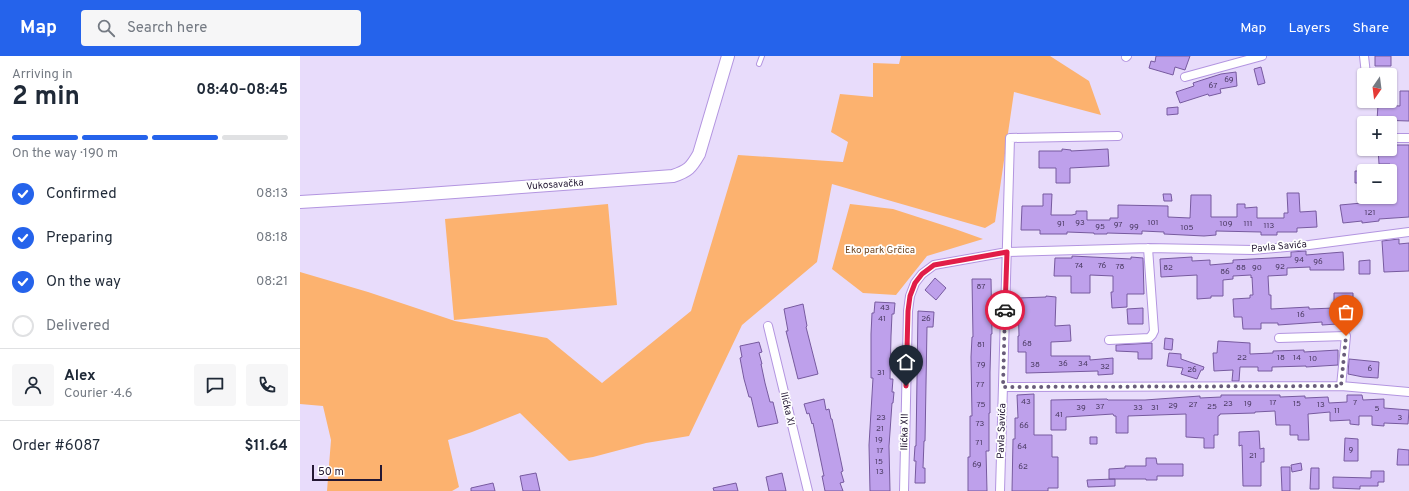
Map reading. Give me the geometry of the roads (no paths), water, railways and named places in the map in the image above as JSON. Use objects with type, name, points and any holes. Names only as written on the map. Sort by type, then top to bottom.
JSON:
[{"type":"street","name":"Vukosavačka","points":[[300,202],[673,176],[686,172],[699,154],[728,56]]},
{"type":"street","points":[[1185,77],[1262,56]]},
{"type":"street","points":[[1364,56],[1365,68]]},
{"type":"street","name":"Pavla Savića","points":[[1000,491],[1010,138],[1118,136]]},
{"type":"street","points":[[1397,138],[1409,138]]},
{"type":"street","name":"Pavla Savića","points":[[1007,252],[1148,248],[1253,250],[1309,245],[1409,232]]},
{"type":"street","points":[[1109,340],[1149,338],[1154,331],[1148,248]]},
{"type":"street","name":"Ilićka XII","points":[[904,491],[908,311],[910,296],[915,283],[922,274],[934,265],[1007,252]]},
{"type":"street","name":"Ilićka XI","points":[[768,326],[808,491]]},
{"type":"street","points":[[1279,338],[1346,336],[1341,386]]},
{"type":"street","points":[[1003,387],[1341,386],[1409,392]]},
{"type":"lane","points":[[759,64],[762,56]]},
{"type":"park label","name":"Eko park Grčica","points":[[880,250]]}]
